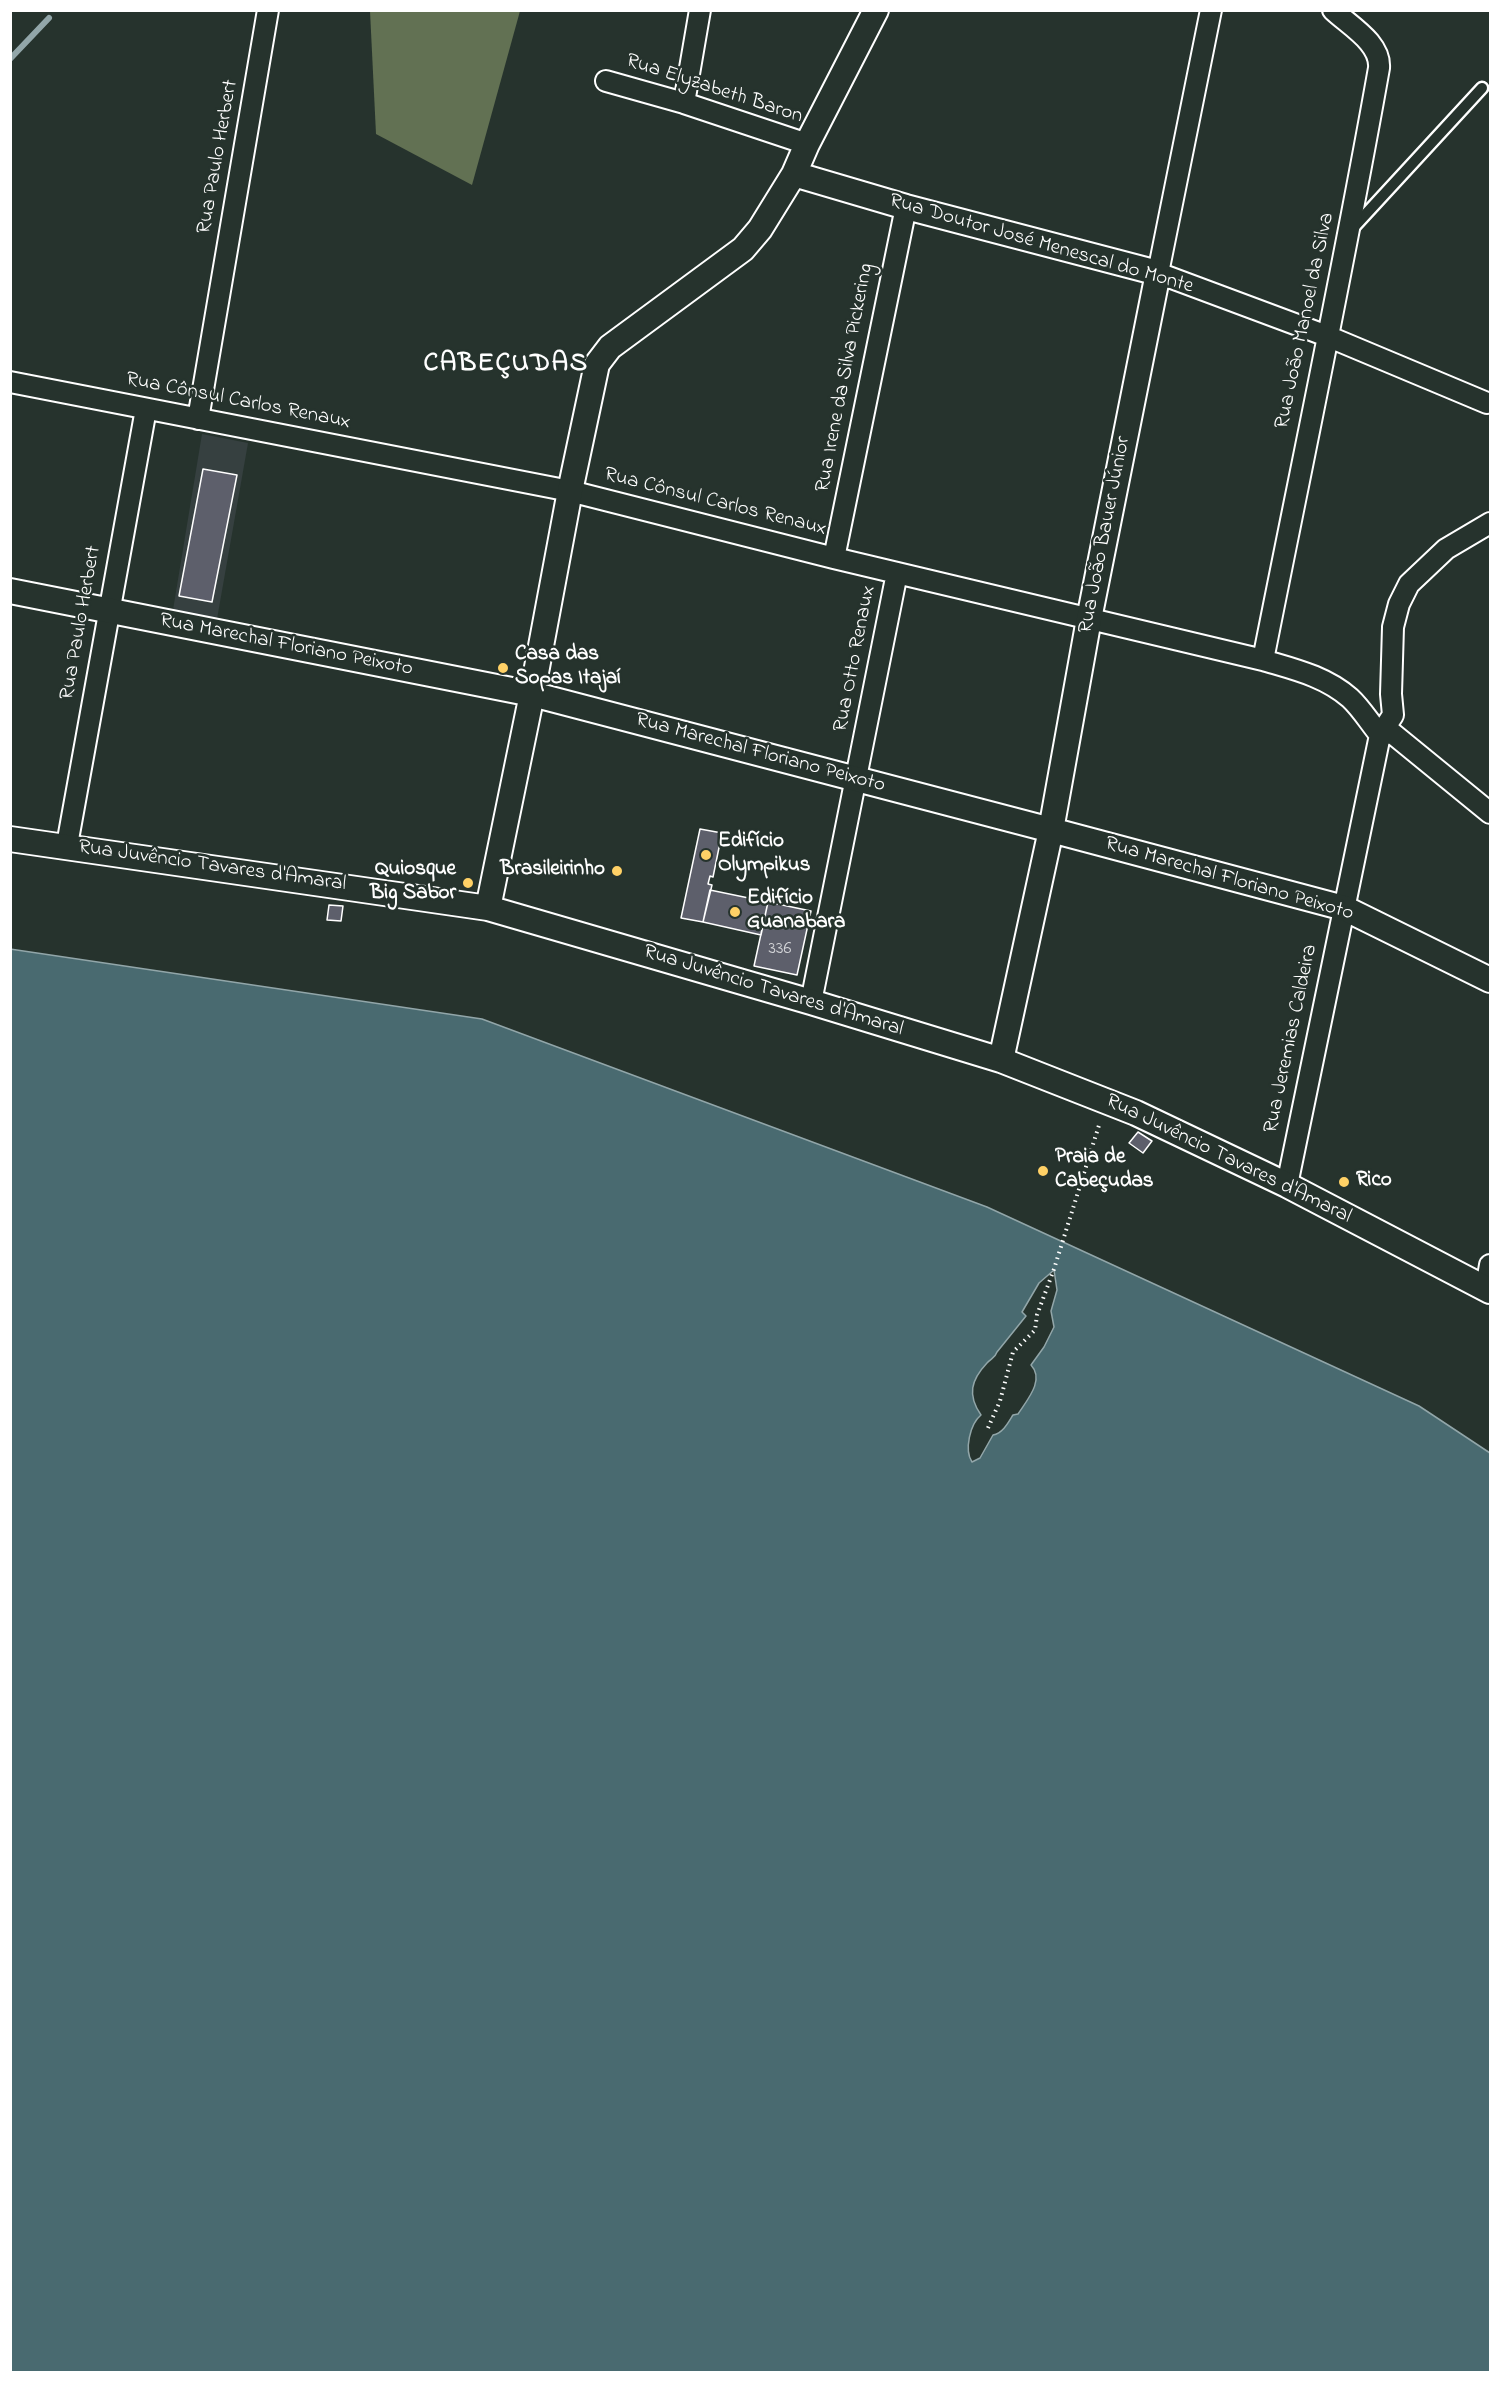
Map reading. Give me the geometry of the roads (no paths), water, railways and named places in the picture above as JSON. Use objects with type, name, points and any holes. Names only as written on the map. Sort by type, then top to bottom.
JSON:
[{"type":"street","name":"Rua Paulo Herbert","points":[[198,419],[268,10]]},
{"type":"street","points":[[684,103],[700,10]]},
{"type":"street","points":[[488,908],[597,364],[610,347],[743,249],[760,229],[794,174],[876,10]]},
{"type":"street","name":"Rua João Bauer Júnior","points":[[1001,1060],[1051,830],[1089,619],[1211,10]]},
{"type":"street","name":"Rua João Manoel da Silva","points":[[1263,660],[1326,336],[1350,230],[1380,60],[1375,48],[1333,10]]},
{"type":"street","name":"Rua Elyzabeth Baron","points":[[606,81],[684,103],[807,144]]},
{"type":"street","name":"Rua Doutor José Menescal do Monte","points":[[794,174],[906,207],[1158,273],[1326,336],[1487,403]]},
{"type":"street","name":"Rua Irene da Silva Pickering","points":[[834,558],[906,207]]},
{"type":"street","name":"Rua Cônsul Carlos Renaux","points":[[10,382],[570,491],[834,558],[1263,660],[1308,673],[1329,684],[1350,698],[1380,735]]},
{"type":"street","name":"Rua Paulo Herbert","points":[[67,845],[146,409]]},
{"type":"street","name":"Rua Jeremias Caldeira","points":[[1287,1185],[1380,735],[1393,715],[1391,694],[1393,627],[1399,604],[1409,584],[1446,549],[1491,523]]},
{"type":"street","name":"Rua Otto Renaux","points":[[811,1002],[897,573]]},
{"type":"street","name":"Rua Marechal Floriano Peixoto","points":[[10,591],[532,694],[1051,830],[1344,909],[1491,980]]},
{"type":"street","points":[[1380,735],[1392,733],[1491,813]]},
{"type":"street","name":"Rua Juvêncio Tavares d'Amaral","points":[[10,839],[67,845],[488,908],[811,1002],[1001,1060],[1108,1101],[1489,1281]]},
{"type":"lane","points":[[1350,230],[1482,88]]},
{"type":"water","points":[[10,949],[482,1019],[987,1207],[1419,1406],[1490,1453],[1490,2372],[11,2372]],"holes":[[[1054,1270],[1057,1290],[1051,1311],[1054,1327],[1044,1347],[1031,1365],[1036,1377],[1033,1390],[1018,1414],[1013,1415],[1002,1430],[993,1435],[980,1458],[972,1462],[968,1451],[969,1437],[974,1424],[981,1415],[973,1394],[977,1375],[1026,1316],[1022,1312],[1039,1283]]]},
{"type":"waterway","points":[[10,59],[49,18]]},
{"type":"place","name":"Casa das Sopas Itajaí","points":[[503,668]]},
{"type":"place","name":"Edifício Olympikus","points":[[706,855]]},
{"type":"place","name":"Brasileirinho","points":[[617,871]]},
{"type":"place","name":"Quiosque Big Sabor","points":[[468,883]]},
{"type":"place","name":"Edifício Guanabara","points":[[735,912]]},
{"type":"place","name":"Praia de Cabeçudas","points":[[1043,1171]]},
{"type":"place","name":"Rico","points":[[1344,1182]]},
{"type":"district","name":"CABEÇUDAS","points":[[506,366]]}]
